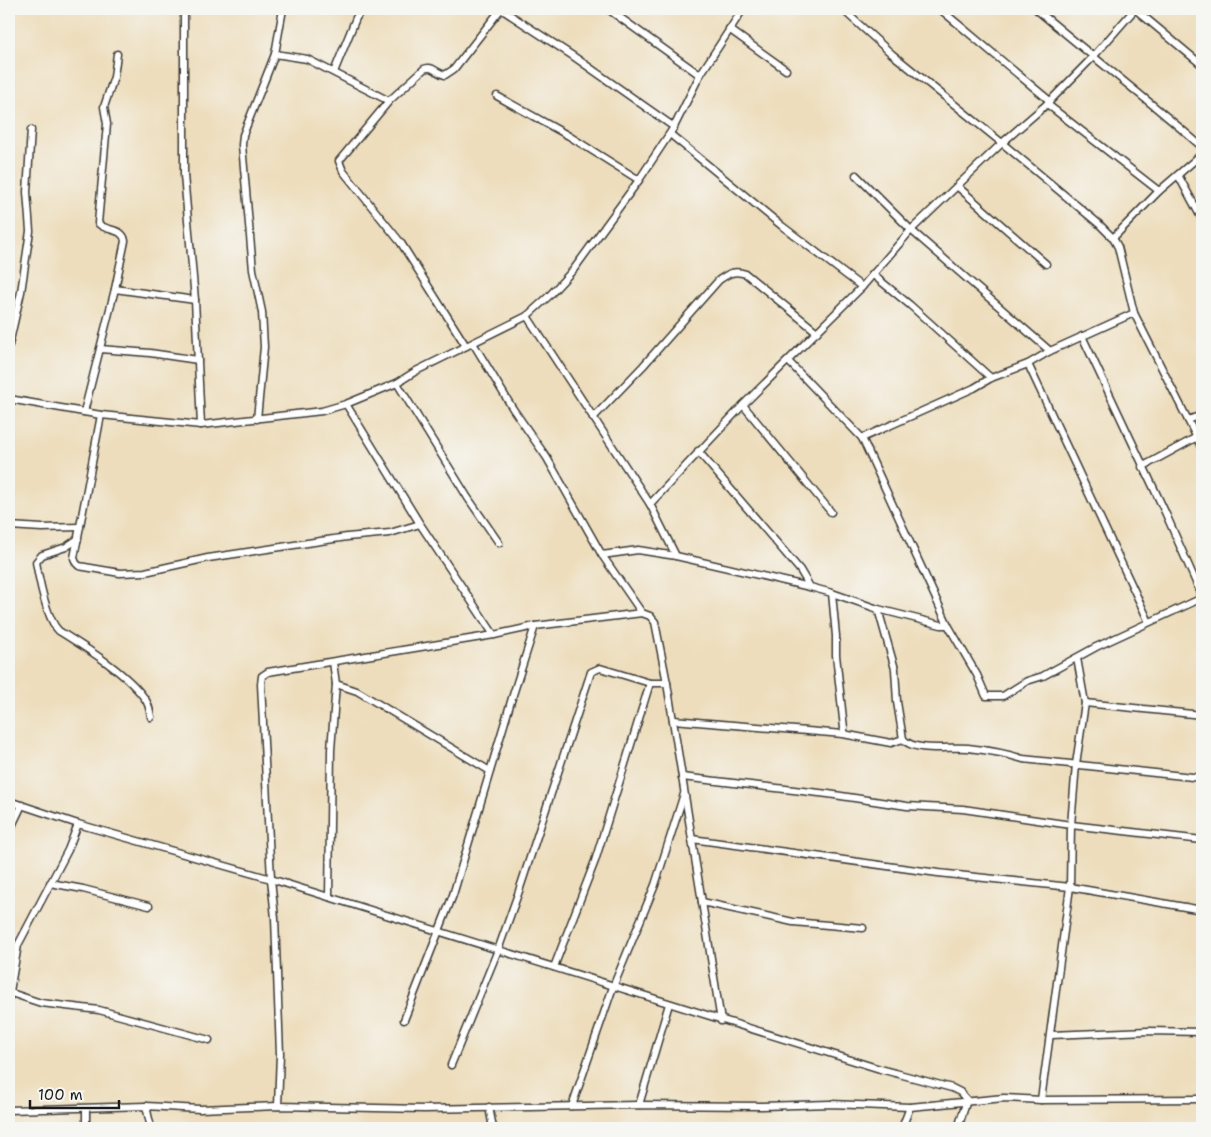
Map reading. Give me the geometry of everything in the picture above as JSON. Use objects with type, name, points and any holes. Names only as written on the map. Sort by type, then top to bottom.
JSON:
[{"type":"street","points":[[184,9],[184,176],[195,300],[201,425]]},
{"type":"street","points":[[257,419],[264,347],[262,312],[253,270],[242,145],[243,135],[275,54],[283,9]]},
{"type":"street","points":[[334,72],[356,18],[362,9]]},
{"type":"street","points":[[466,346],[401,243],[340,166],[339,161],[342,157],[389,101],[428,67],[444,75],[449,73],[501,9],[573,56],[674,127]]},
{"type":"street","points":[[608,9],[700,75]]},
{"type":"street","points":[[9,399],[101,415],[201,425],[322,411],[346,404],[397,383],[416,371],[527,316],[574,269],[639,180],[670,134],[700,75],[742,9]]},
{"type":"street","points":[[842,9],[892,54],[1002,143],[1099,224],[1113,238],[1118,247],[1134,313],[1202,448]]},
{"type":"street","points":[[1036,9],[1156,106],[1202,147]]},
{"type":"street","points":[[650,504],[698,451],[862,287],[911,230],[1002,143],[1048,103],[1093,57],[1135,9],[1202,65]]},
{"type":"street","points":[[943,10],[1048,103],[1159,191]]},
{"type":"street","points":[[729,29],[786,70]]},
{"type":"street","points":[[84,412],[116,289],[124,236],[122,233],[102,228],[98,222],[107,124],[104,107],[114,77],[117,54]]},
{"type":"street","points":[[275,54],[307,59],[389,101]]},
{"type":"street","points":[[497,96],[569,136],[639,180]]},
{"type":"street","points":[[9,344],[21,292],[30,231],[27,192],[31,130]]},
{"type":"street","points":[[670,134],[782,226],[862,287]]},
{"type":"street","points":[[1113,238],[1159,191],[1202,154]]},
{"type":"street","points":[[1178,174],[1202,218]]},
{"type":"street","points":[[856,175],[911,230],[1050,350]]},
{"type":"street","points":[[958,186],[1046,264]]},
{"type":"street","points":[[593,418],[643,366],[719,280],[729,273],[737,271],[746,274],[817,332]]},
{"type":"street","points":[[872,274],[910,305],[991,378]]},
{"type":"street","points":[[116,289],[195,300]]},
{"type":"street","points":[[862,438],[974,388],[991,378],[1028,364],[1050,350],[1134,313]]},
{"type":"street","points":[[527,316],[650,504],[676,556]]},
{"type":"street","points":[[788,361],[862,438],[948,625],[977,676],[986,696],[1003,696],[1027,681],[1043,676],[1096,647],[1202,597],[1082,336]]},
{"type":"street","points":[[473,343],[513,409],[547,458],[602,555],[642,613]]},
{"type":"street","points":[[100,349],[150,353],[198,360]]},
{"type":"street","points":[[1028,364],[1149,622]]},
{"type":"street","points":[[397,383],[468,498],[499,543]]},
{"type":"street","points":[[346,404],[420,524],[494,635]]},
{"type":"street","points":[[743,405],[832,512]]},
{"type":"street","points":[[101,415],[74,558],[79,566],[134,573],[145,572],[208,558],[282,546],[390,533],[420,524]]},
{"type":"street","points":[[1188,420],[1202,415]]},
{"type":"street","points":[[1142,467],[1197,437]]},
{"type":"street","points":[[698,451],[800,570],[810,587]]},
{"type":"street","points":[[9,526],[42,528],[80,527]]},
{"type":"street","points":[[78,539],[66,547],[42,555],[36,562],[50,617],[54,626],[59,631],[112,667],[139,692],[150,708],[151,717]]},
{"type":"street","points":[[602,555],[638,550],[676,556],[810,587],[878,609],[941,625],[948,625]]},
{"type":"street","points":[[832,593],[843,734]]},
{"type":"street","points":[[878,609],[895,669],[896,702],[903,739],[912,746],[965,748],[1012,755],[1023,759],[1202,778]]},
{"type":"street","points":[[278,1106],[280,1054],[275,918],[260,684],[262,676],[268,672],[494,635],[535,626],[642,613],[650,616],[655,622],[667,683],[722,1021]]},
{"type":"street","points":[[404,1020],[453,895],[535,626]]},
{"type":"street","points":[[1041,1100],[1070,888],[1071,825],[1076,764],[1085,702],[1077,658]]},
{"type":"street","points":[[329,897],[331,750],[336,684],[333,662]]},
{"type":"street","points":[[451,1065],[498,950],[591,672],[600,668],[650,683],[667,683]]},
{"type":"street","points":[[554,967],[595,861],[650,683]]},
{"type":"street","points":[[336,684],[357,691],[490,771]]},
{"type":"street","points":[[1085,702],[1202,715]]},
{"type":"street","points":[[673,720],[843,734],[891,743],[903,739]]},
{"type":"street","points":[[682,777],[828,794],[907,806],[963,809],[1071,825],[1202,840]]},
{"type":"street","points":[[572,1106],[613,987],[655,885],[684,791]]},
{"type":"street","points":[[9,801],[78,824],[271,879],[880,1069],[945,1085],[960,1092],[966,1100]]},
{"type":"street","points":[[9,832],[22,805]]},
{"type":"street","points":[[78,824],[68,850],[18,946],[10,995],[41,1002],[99,1010],[209,1040]]},
{"type":"street","points":[[692,839],[938,873],[1070,888],[1202,910]]},
{"type":"street","points":[[50,884],[83,889],[149,906]]},
{"type":"street","points":[[702,902],[793,922],[863,928]]},
{"type":"street","points":[[639,1105],[669,1004]]},
{"type":"street","points":[[1051,1035],[1148,1031],[1202,1032]]},
{"type":"street","points":[[9,1110],[146,1106],[200,1109],[278,1106],[424,1109],[639,1105],[762,1106],[830,1104],[910,1106],[1004,1098],[1041,1100],[1202,1099]]},
{"type":"street","points":[[958,1128],[966,1100]]},
{"type":"street","points":[[146,1106],[151,1128]]},
{"type":"street","points":[[902,1128],[910,1106]]},
{"type":"street","points":[[489,1107],[493,1128]]},
{"type":"street","points":[[86,1109],[86,1128]]}]
